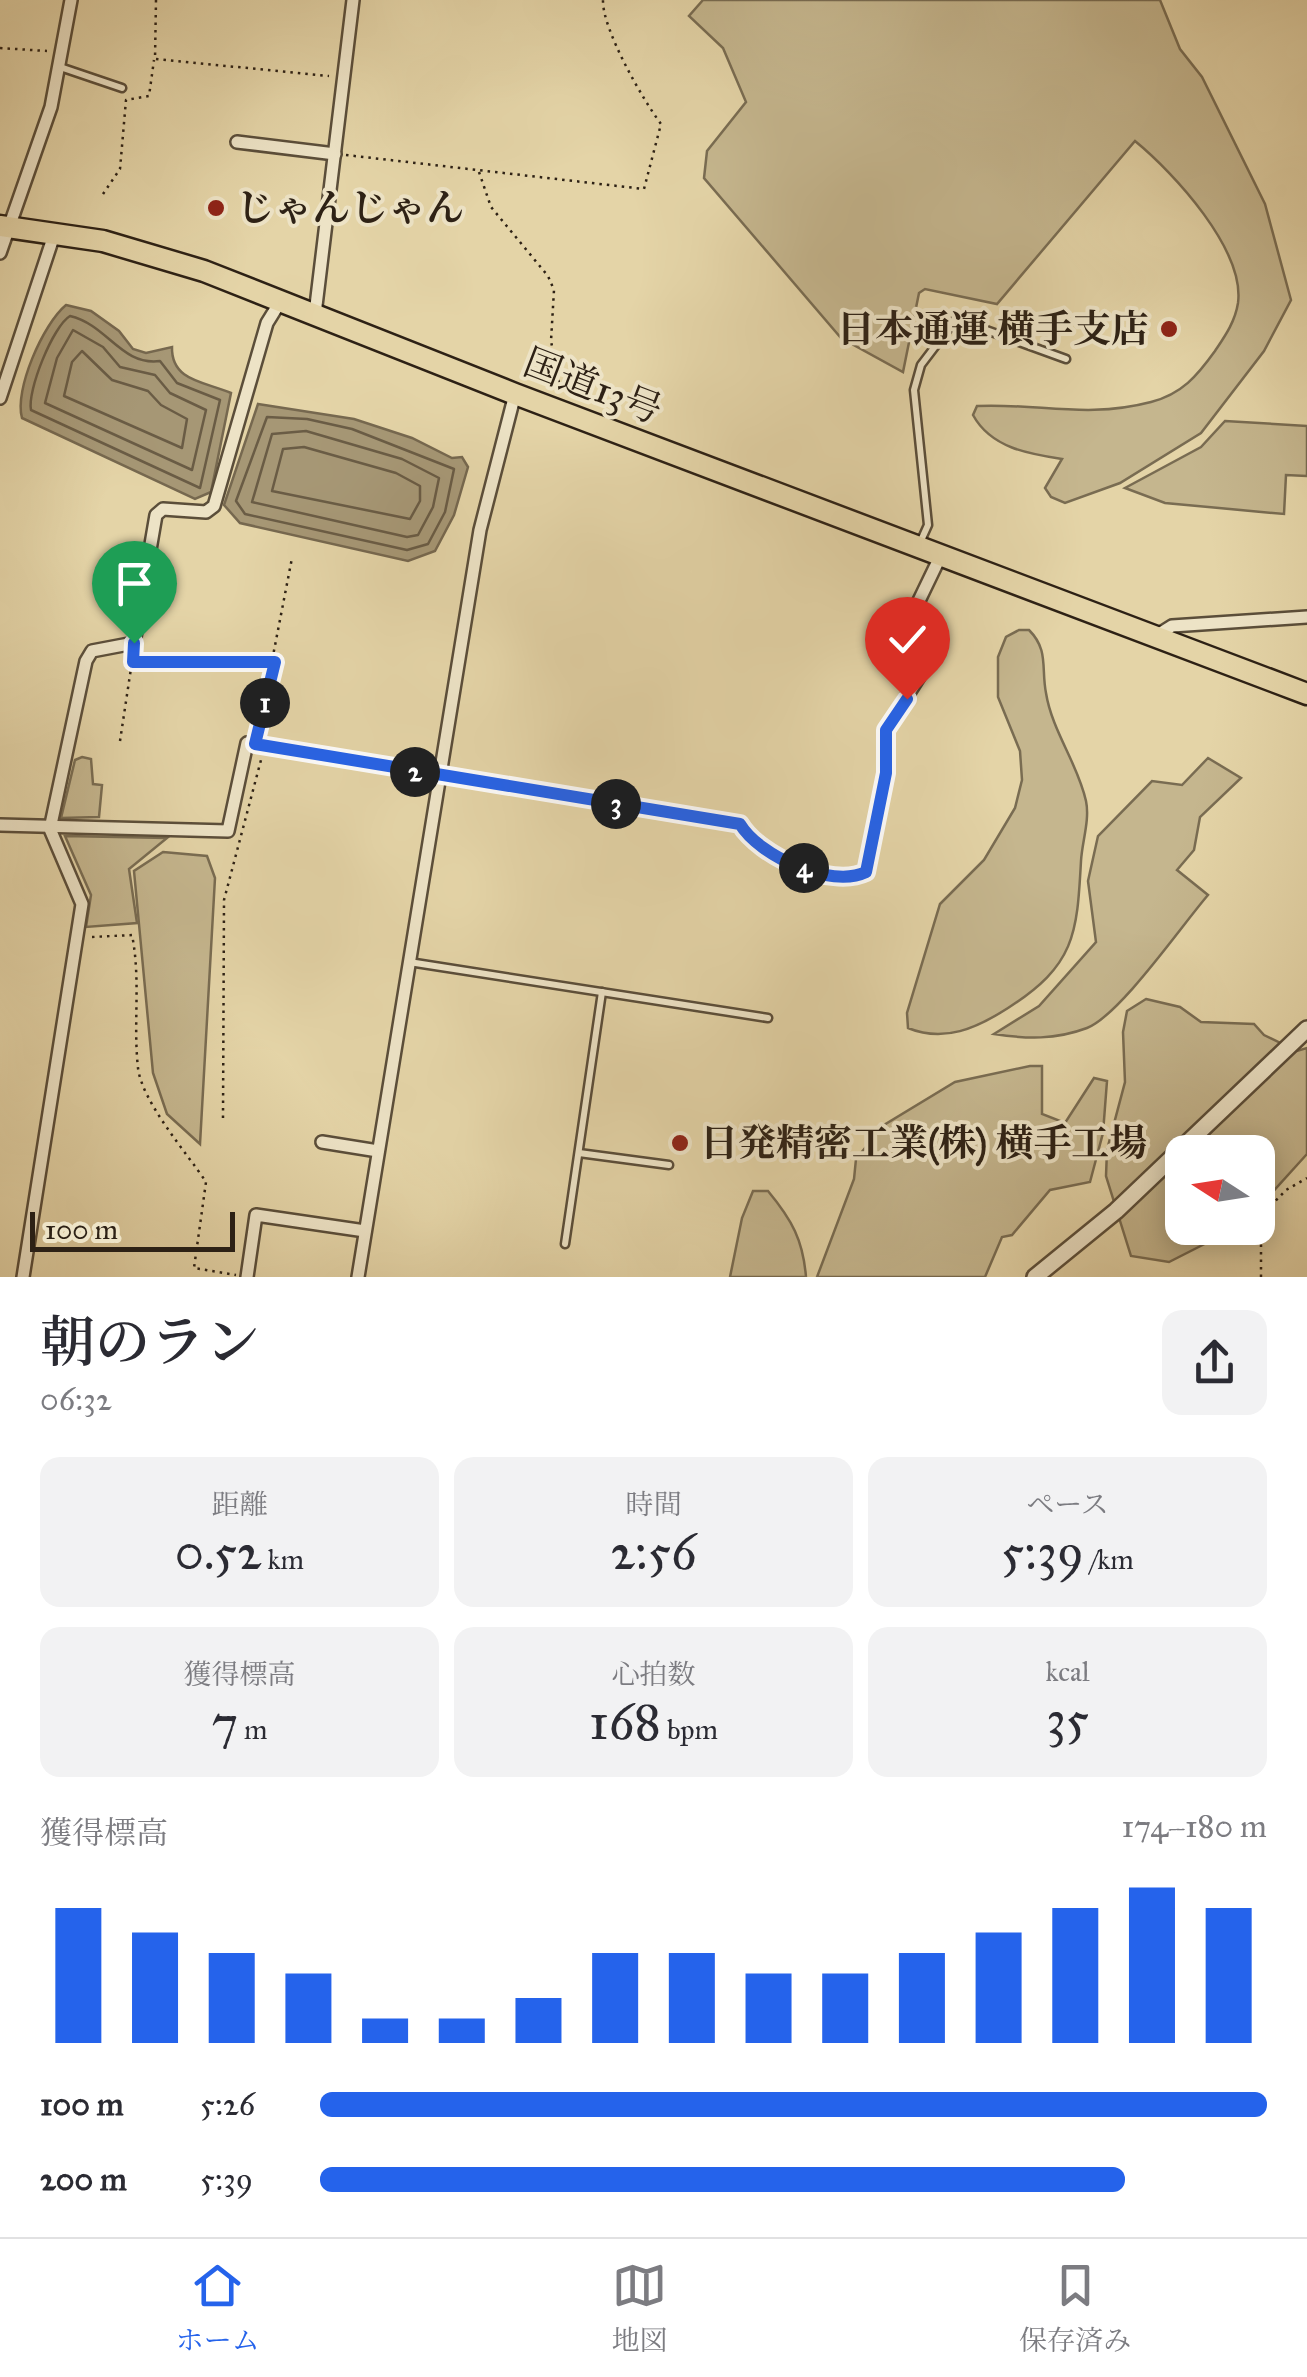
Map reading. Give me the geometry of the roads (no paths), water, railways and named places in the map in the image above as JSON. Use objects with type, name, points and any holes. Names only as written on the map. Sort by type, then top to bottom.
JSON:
[{"type":"highway","name":"国道13号","points":[[6,226],[55,231],[147,252],[1307,694]]},
{"type":"street","points":[[0,254],[60,67],[71,0]]},
{"type":"street","points":[[315,314],[353,0]]},
{"type":"street","points":[[237,142],[335,154]]},
{"type":"street","points":[[0,398],[55,231]]},
{"type":"street","points":[[23,1277],[82,904],[50,828],[86,660],[92,651],[134,643],[156,515],[164,509],[206,512],[214,506],[267,323],[280,302]]},
{"type":"street","points":[[358,1277],[480,530],[515,394]]},
{"type":"street","points":[[0,825],[228,831],[247,743],[740,824],[748,836],[796,866],[856,876],[866,872],[886,773],[886,730],[907,699],[922,662],[916,609],[941,555]]},
{"type":"street","points":[[1156,636],[1172,626],[1307,617]]},
{"type":"street","points":[[1035,1277],[1116,1211],[1307,1029]]},
{"type":"street","points":[[322,1142],[378,1152]]},
{"type":"street","points":[[248,1277],[256,1215],[366,1231]]},
{"type":"lane","points":[[60,67],[122,88]]},
{"type":"lane","points":[[919,546],[928,525],[914,390],[921,365],[956,318],[1066,358]]},
{"type":"lane","points":[[408,962],[768,1018]]},
{"type":"lane","points":[[565,1244],[602,992]]},
{"type":"lane","points":[[579,1153],[669,1165]]},
{"type":"water","points":[[66,305],[91,311],[119,331],[133,349],[146,353],[172,347],[173,359],[184,374],[231,393],[211,492],[195,499],[22,418],[22,391],[32,358],[48,327]]},
{"type":"water","points":[[258,404],[354,419],[412,438],[452,458],[462,457],[468,467],[454,515],[435,551],[408,561],[240,523],[224,505]]},
{"type":"place","name":"じゃんじゃん","points":[[216,208]]},
{"type":"place","name":"日本通運 横手支店","points":[[1169,329]]},
{"type":"place","name":"日発精密工業(株) 横手工場","points":[[680,1143]]}]
